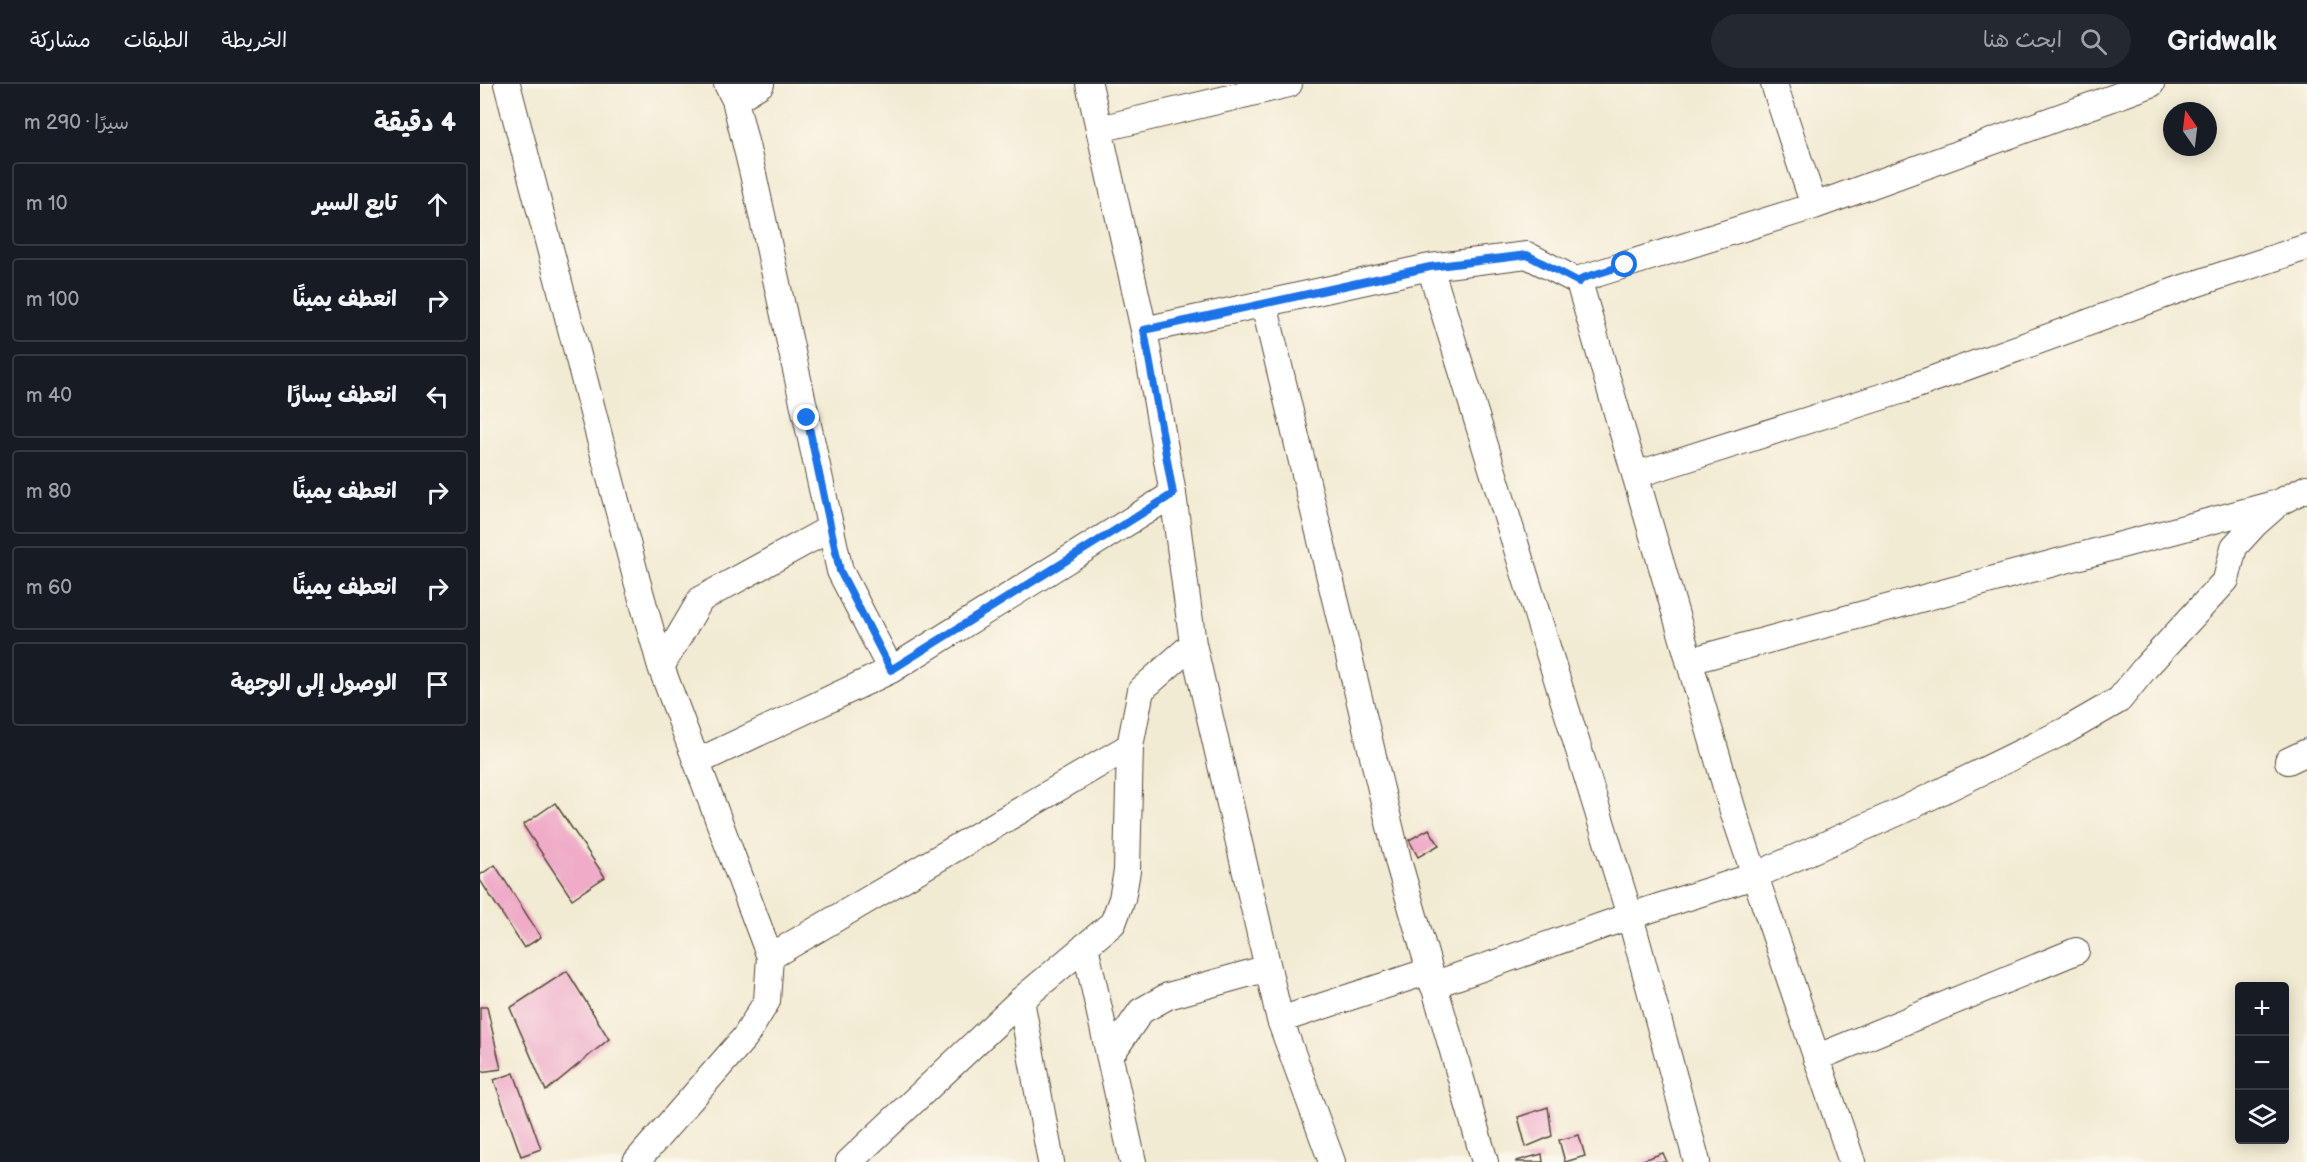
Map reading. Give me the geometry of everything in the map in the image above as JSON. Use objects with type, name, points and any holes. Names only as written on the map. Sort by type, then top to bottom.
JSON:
[{"type":"street","points":[[507,84],[661,667],[770,957],[767,1001],[745,1038],[636,1162]]},
{"type":"street","points":[[761,84],[731,92],[753,174],[840,571],[891,670]]},
{"type":"street","points":[[1089,84],[1144,330],[1173,494],[1193,644],[1280,1020],[1332,1162]]},
{"type":"street","points":[[1099,129],[1289,84]]},
{"type":"street","points":[[1774,84],[1814,206]]},
{"type":"street","points":[[1579,282],[1583,278],[1814,206],[2151,84]]},
{"type":"street","points":[[1635,475],[1903,390],[2186,287],[2307,247]]},
{"type":"street","points":[[1144,330],[1430,267],[1527,255],[1579,282],[1754,876],[1852,1162]]},
{"type":"street","points":[[1430,267],[1630,916],[1697,1162]]},
{"type":"street","points":[[1264,304],[1399,864],[1485,1162]]},
{"type":"street","points":[[1689,661],[2280,502],[2307,488]]},
{"type":"street","points":[[697,762],[891,670],[1173,494]]},
{"type":"street","points":[[1280,1020],[1431,978],[1754,876],[1899,812],[1939,790],[2067,730],[2119,700],[2145,668],[2226,580],[2234,548],[2255,524],[2280,502]]},
{"type":"street","points":[[661,667],[701,599],[831,528]]},
{"type":"street","points":[[849,1162],[1021,1000],[1113,923],[1122,899],[1127,871],[1130,746],[1141,690],[1193,644]]},
{"type":"street","points":[[770,957],[1130,746]]},
{"type":"street","points":[[1085,946],[1133,1162]]},
{"type":"street","points":[[1816,1058],[2076,951]]},
{"type":"street","points":[[1110,1056],[1141,1011],[1168,996],[1268,968]]},
{"type":"street","points":[[1021,1000],[1051,1162]]},
{"type":"building","points":[[555,803],[605,877],[572,899],[523,825]]},
{"type":"building","points":[[1429,829],[1439,845],[1418,857],[1409,840]]},
{"type":"building","points":[[495,865],[541,937],[524,948],[480,880],[480,875]]},
{"type":"building","points":[[567,971],[609,1039],[546,1091],[510,1008]]},
{"type":"building","points":[[480,1007],[487,1007],[501,1069],[480,1072]]},
{"type":"building","points":[[514,1073],[541,1149],[521,1156],[494,1080]]},
{"type":"building","points":[[1548,1107],[1552,1136],[1526,1147],[1518,1117]]},
{"type":"building","points":[[1579,1135],[1585,1156],[1565,1162],[1559,1140]]},
{"type":"building","points":[[1663,1153],[1667,1162],[1637,1162]]},
{"type":"building","points":[[1542,1154],[1543,1162],[1516,1162],[1516,1161]]},
{"type":"route","points":[[807,418],[840,571],[891,670],[1173,494],[1144,330],[1430,267],[1527,255],[1579,282],[1583,278],[1625,265]]}]
